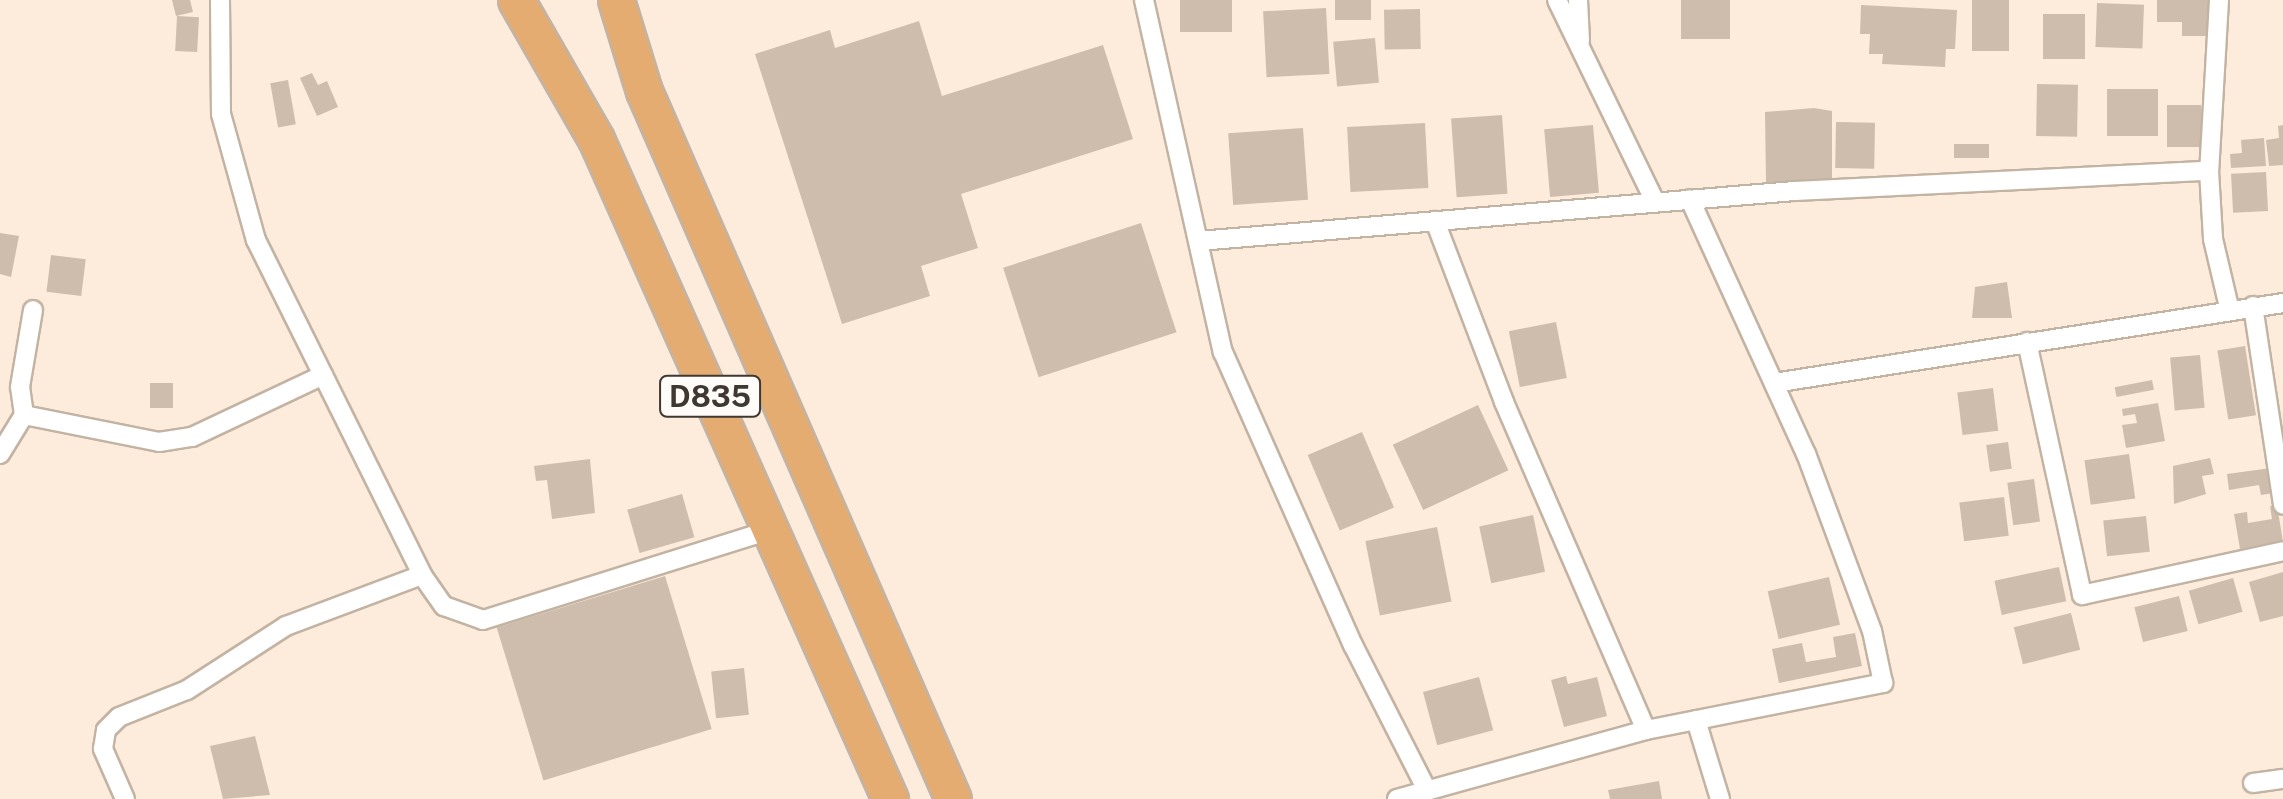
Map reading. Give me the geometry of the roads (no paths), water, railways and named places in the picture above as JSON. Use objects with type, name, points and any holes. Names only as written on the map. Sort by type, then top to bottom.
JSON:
[{"type":"highway","name":"D835","points":[[516,0],[596,139],[890,799]]},
{"type":"highway","name":"D835","points":[[616,0],[644,91],[953,799]]},
{"type":"street","points":[[220,0],[217,76],[238,186],[280,297],[422,575],[444,606],[484,620],[770,530]]},
{"type":"street","points":[[1144,0],[1169,137],[1223,352],[1250,423],[1427,790]]},
{"type":"street","points":[[1556,0],[1580,42],[1654,202]]},
{"type":"street","points":[[1578,0],[1580,42]]},
{"type":"street","points":[[2220,0],[2209,171],[2213,239],[2229,306]]},
{"type":"street","points":[[1198,241],[1690,199],[2209,171]]},
{"type":"street","points":[[1397,799],[1646,730],[1883,684],[1858,594],[1774,383],[1690,199]]},
{"type":"street","points":[[1434,221],[1504,402],[1646,730]]},
{"type":"street","points":[[1774,383],[2229,306],[2283,303]]},
{"type":"street","points":[[2253,306],[2283,506]]},
{"type":"street","points":[[0,454],[24,415],[20,387],[33,310]]},
{"type":"street","points":[[2028,342],[2082,595],[2283,551]]},
{"type":"street","points":[[24,415],[159,442],[192,437],[323,375]]},
{"type":"street","points":[[124,799],[103,749],[106,730],[119,716],[187,690],[286,626],[422,575]]},
{"type":"street","points":[[1696,720],[1720,799]]},
{"type":"street","points":[[2253,784],[2283,779]]}]
